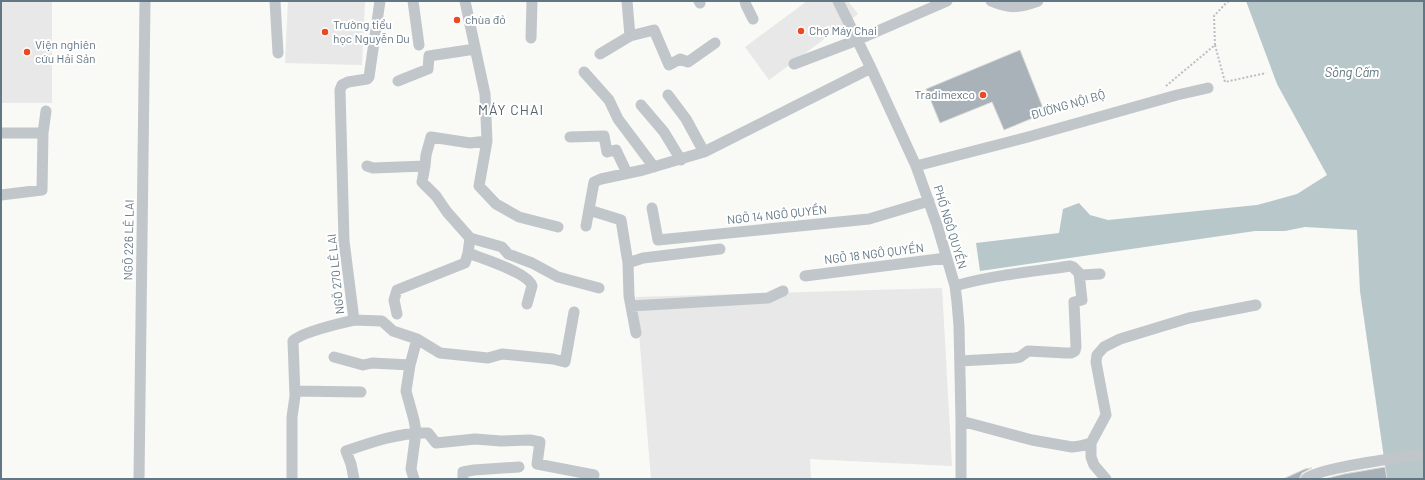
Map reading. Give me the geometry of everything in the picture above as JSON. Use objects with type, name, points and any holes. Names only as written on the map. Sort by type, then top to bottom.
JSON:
[{"type":"street","name":"NGÕ 226 LÊ LAI","points":[[139,479],[144,1]]},
{"type":"street","points":[[275,1],[278,53]]},
{"type":"street","name":"NGÕ 270 LÊ LAI","points":[[380,1],[370,77],[367,79],[345,83],[342,85],[340,90],[344,241],[354,320],[382,322],[393,331],[417,339],[440,353],[488,358],[502,354],[553,359],[565,362],[574,312]]},
{"type":"street","points":[[413,1],[419,45]]},
{"type":"street","points":[[465,1],[485,94],[487,140],[479,186],[496,204],[519,217],[558,227]]},
{"type":"street","points":[[532,1],[532,38]]},
{"type":"street","points":[[627,1],[630,36]]},
{"type":"street","points":[[746,1],[746,5],[753,19]]},
{"type":"street","name":"PHỐ NGÔ QUYỀN","points":[[838,1],[916,166],[929,201],[955,286],[962,421],[961,479]]},
{"type":"street","points":[[794,64],[857,40],[947,1]]},
{"type":"street","points":[[991,1],[1001,5],[1013,7],[1023,6],[1038,1]]},
{"type":"street","points":[[600,54],[630,36],[654,30],[669,65],[680,59],[688,62],[715,43]]},
{"type":"street","points":[[398,81],[428,69],[429,56],[476,49]]},
{"type":"street","points":[[586,226],[594,182],[681,160],[704,152],[871,68]]},
{"type":"street","points":[[584,72],[609,100],[618,119],[654,167]]},
{"type":"street","points":[[916,166],[1028,138],[1177,95],[1208,88]]},
{"type":"street","points":[[668,95],[686,119],[704,152]]},
{"type":"street","points":[[641,105],[664,132],[681,160]]},
{"type":"street","points":[[1,195],[42,190],[43,133],[46,111]]},
{"type":"street","points":[[1,133],[43,133]]},
{"type":"street","points":[[570,138],[604,136],[607,152],[616,150],[627,173]]},
{"type":"street","points":[[487,140],[470,143],[431,137],[426,155],[422,182],[436,196],[447,212],[470,238],[502,246],[508,254],[532,263],[558,277],[599,288]]},
{"type":"street","points":[[367,166],[374,168],[425,166]]},
{"type":"street","name":"NGÕ 14 NGÔ QUYỀN","points":[[652,208],[658,240],[870,219],[929,201]]},
{"type":"street","points":[[589,210],[621,220],[628,263],[629,296],[636,333]]},
{"type":"street","points":[[397,314],[394,300],[397,290],[464,263],[468,253],[470,238]]},
{"type":"street","points":[[628,263],[643,258],[720,249]]},
{"type":"street","points":[[468,253],[502,266],[529,280],[532,286],[527,304]]},
{"type":"street","name":"NGÕ 18 NGÔ QUYỀN","points":[[805,276],[946,258]]},
{"type":"street","points":[[955,286],[1024,271],[1070,266],[1082,275],[1100,274]]},
{"type":"street","points":[[960,361],[1017,358],[1028,351],[1071,353],[1075,351],[1074,302],[1082,300],[1078,273]]},
{"type":"street","points":[[631,306],[768,298],[783,290]]},
{"type":"street","points":[[1106,479],[1094,465],[1091,456],[1091,443],[1106,415],[1096,362],[1097,355],[1104,347],[1120,339],[1189,318],[1256,305]]},
{"type":"street","points":[[292,479],[292,417],[295,391],[292,343],[294,339],[305,334],[354,320]]},
{"type":"street","points":[[414,479],[411,469],[416,432],[406,391],[410,366],[417,339]]},
{"type":"street","points":[[334,357],[363,365],[372,363],[410,366]]},
{"type":"street","points":[[295,391],[361,392]]},
{"type":"street","points":[[962,421],[1032,440],[1072,447],[1091,443]]},
{"type":"street","points":[[354,479],[351,464],[346,451],[416,432],[428,433],[436,443],[475,439],[501,441],[530,440],[540,442],[537,464],[594,474]]},
{"type":"street","points":[[1306,479],[1312,475],[1328,470],[1424,454]]},
{"type":"street","points":[[463,479],[463,472],[519,467]]},
{"type":"path","points":[[1230,1],[1227,2],[1214,16],[1215,46],[1225,82],[1266,73]]},
{"type":"path","points":[[1160,88],[1168,86],[1215,46]]},
{"type":"shaded area","name":"Viện nghiên cứu Hải Sản","points":[[1,1],[52,1],[52,103],[1,103]]},
{"type":"shaded area","name":"Trường tiểu học Nguyễn Du","points":[[288,1],[365,1],[362,65],[285,63]]},
{"type":"shaded area","name":"Chợ Máy Chai","points":[[807,1],[848,1],[858,14],[769,80],[745,47]]},
{"type":"shaded area","points":[[942,288],[952,466],[810,459],[811,479],[651,479],[636,297]]},
{"type":"water","name":"Sông Cấm","points":[[1246,1],[1424,1],[1424,479],[1387,479],[1360,291],[1357,230],[1305,227],[1285,231],[1255,231],[980,271],[976,243],[1059,233],[1063,209],[1079,203],[1090,215],[1108,220],[1257,205],[1297,194],[1327,175],[1277,84]]},
{"type":"building","name":"Tradimexco","points":[[1020,50],[1045,113],[1004,130],[992,102],[940,123],[926,89]]},
{"type":"building","points":[[1385,467],[1387,479],[1324,479],[1344,474]]},
{"type":"building","points":[[1312,468],[1302,473],[1299,479],[1283,479],[1305,469]]},
{"type":"place","name":"chùa đỏ","points":[[457,20]]},
{"type":"place","name":"Chợ Máy Chai","points":[[801,31]]},
{"type":"place","name":"Trường tiểu học Nguyễn Du","points":[[325,32]]},
{"type":"place","name":"Viện nghiên cứu Hải Sản","points":[[27,52]]},
{"type":"place","name":"Tradimexco","points":[[983,95]]},
{"type":"district","name":"MÁY CHAI","points":[[511,110]]}]
